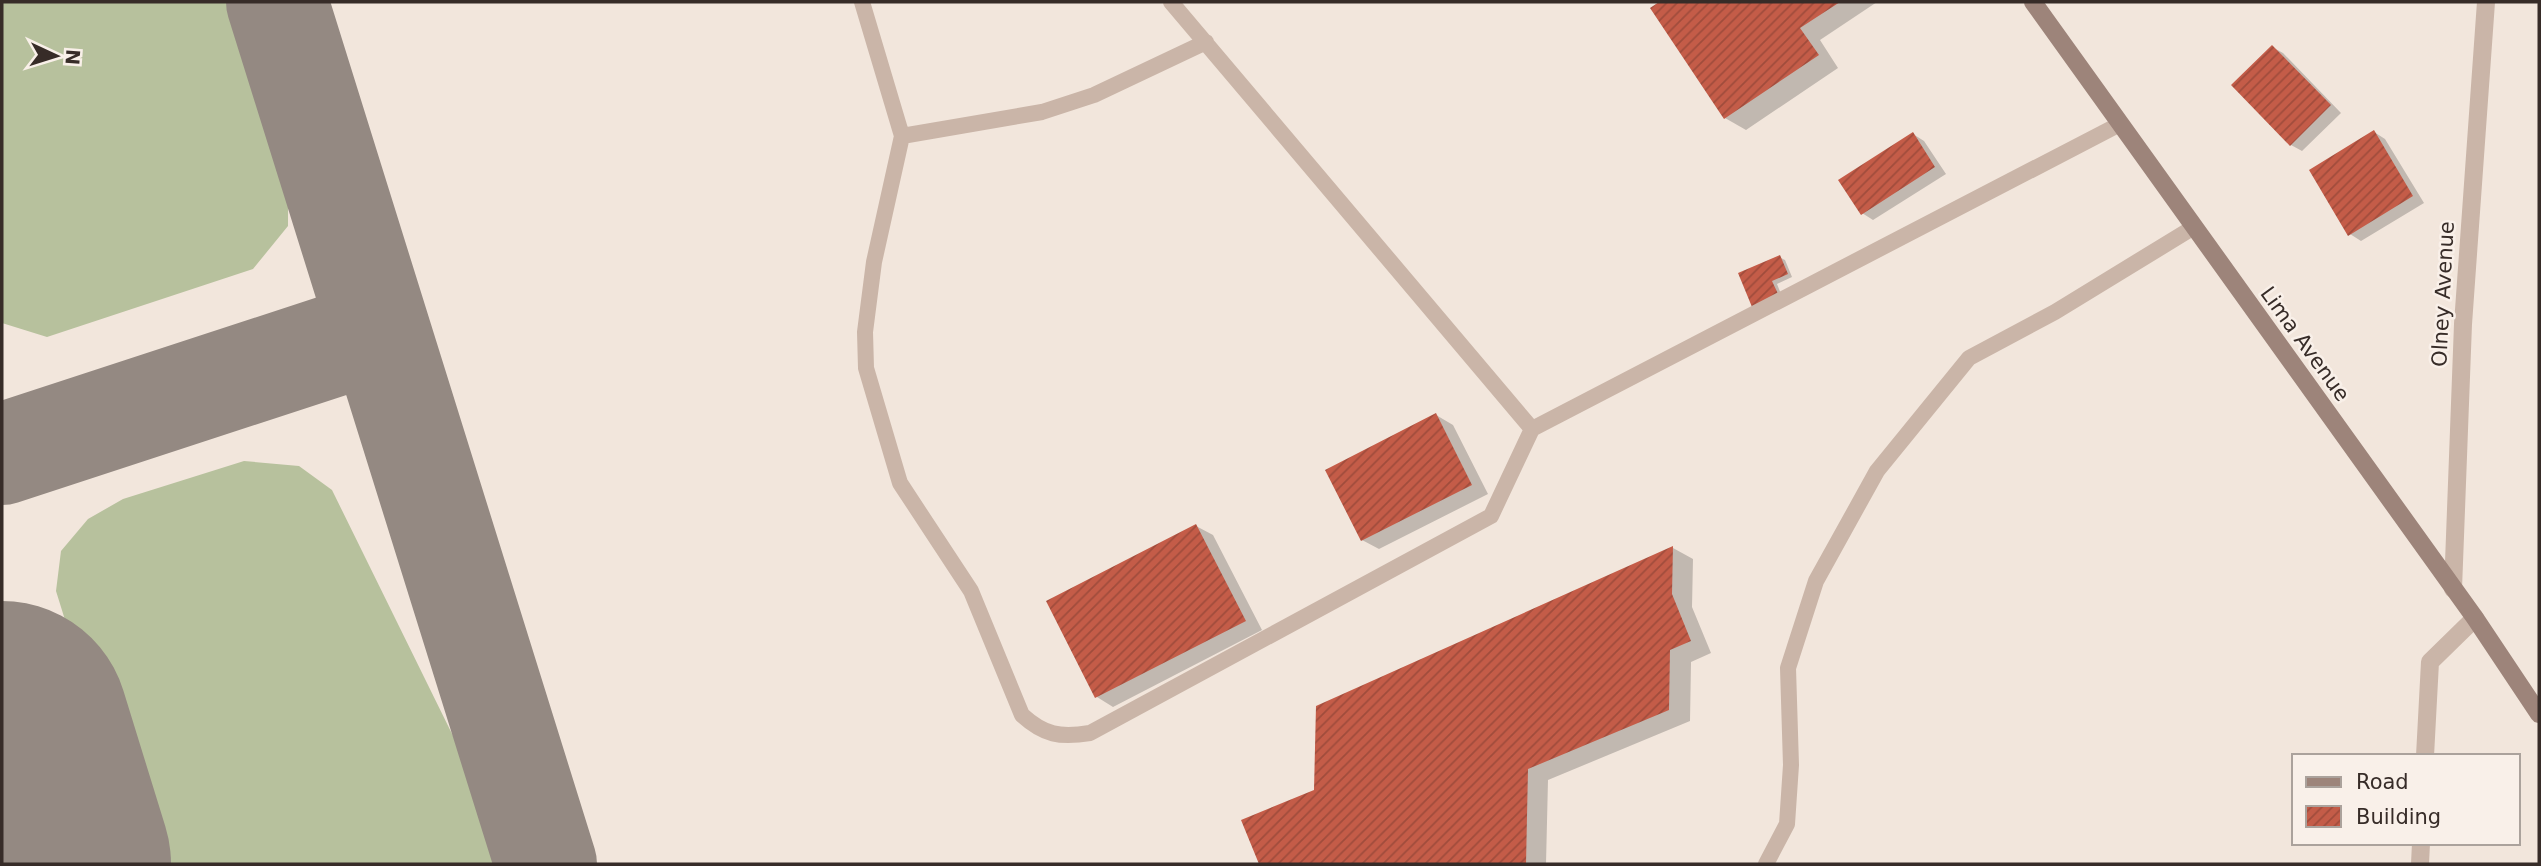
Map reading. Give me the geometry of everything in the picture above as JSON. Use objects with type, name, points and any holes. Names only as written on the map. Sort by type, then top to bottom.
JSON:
[{"type":"street","name":"Lima Avenue","points":[[2033,2],[2474,618],[2539,714]]},
{"type":"street","name":"Olney Avenue","points":[[2453,589],[2463,324],[2486,2]]},
{"type":"street","points":[[2425,754],[2430,662],[2474,618]]},
{"type":"street","points":[[2420,864],[2421,845]]},
{"type":"lane","points":[[862,2],[902,136],[872,274],[865,332],[866,368],[900,482],[971,592],[1022,715],[1037,728],[1066,737],[1090,733],[1491,516],[1532,429],[2120,124]]},
{"type":"lane","points":[[1171,2],[1532,429]]},
{"type":"lane","points":[[902,136],[1042,111],[1094,95],[1206,42]]},
{"type":"lane","points":[[1766,864],[1787,824],[1791,765],[1788,668],[1816,581],[1877,471],[1969,358],[2055,312],[2194,227]]},
{"type":"green space","points":[[2,2],[253,2],[288,194],[288,226],[253,269],[47,337],[2,323]]},
{"type":"green space","points":[[244,461],[299,466],[332,490],[457,744],[494,864],[141,864],[56,591],[61,551],[88,519],[123,499]]},
{"type":"building","points":[[1659,2],[1840,2],[1800,28],[1819,55],[1724,119],[1650,8]]},
{"type":"building","points":[[2272,45],[2331,105],[2290,146],[2231,85]]},
{"type":"building","points":[[2374,130],[2413,196],[2348,236],[2309,170]]},
{"type":"building","points":[[1913,132],[1935,167],[1861,215],[1838,180]]},
{"type":"building","points":[[1780,255],[1788,274],[1772,281],[1779,296],[1752,307],[1738,273]]},
{"type":"building","points":[[1436,413],[1472,485],[1361,541],[1325,470]]},
{"type":"building","points":[[1196,524],[1246,621],[1095,698],[1046,601]]},
{"type":"building","points":[[1673,546],[1672,594],[1691,641],[1670,650],[1669,710],[1528,769],[1526,864],[1259,864],[1241,820],[1314,790],[1316,706]]},
{"type":"taxiway","points":[[277,2],[546,864]]},
{"type":"taxiway","points":[[2,454],[378,331]]},
{"type":"runway","points":[[2,728],[44,864]]}]
